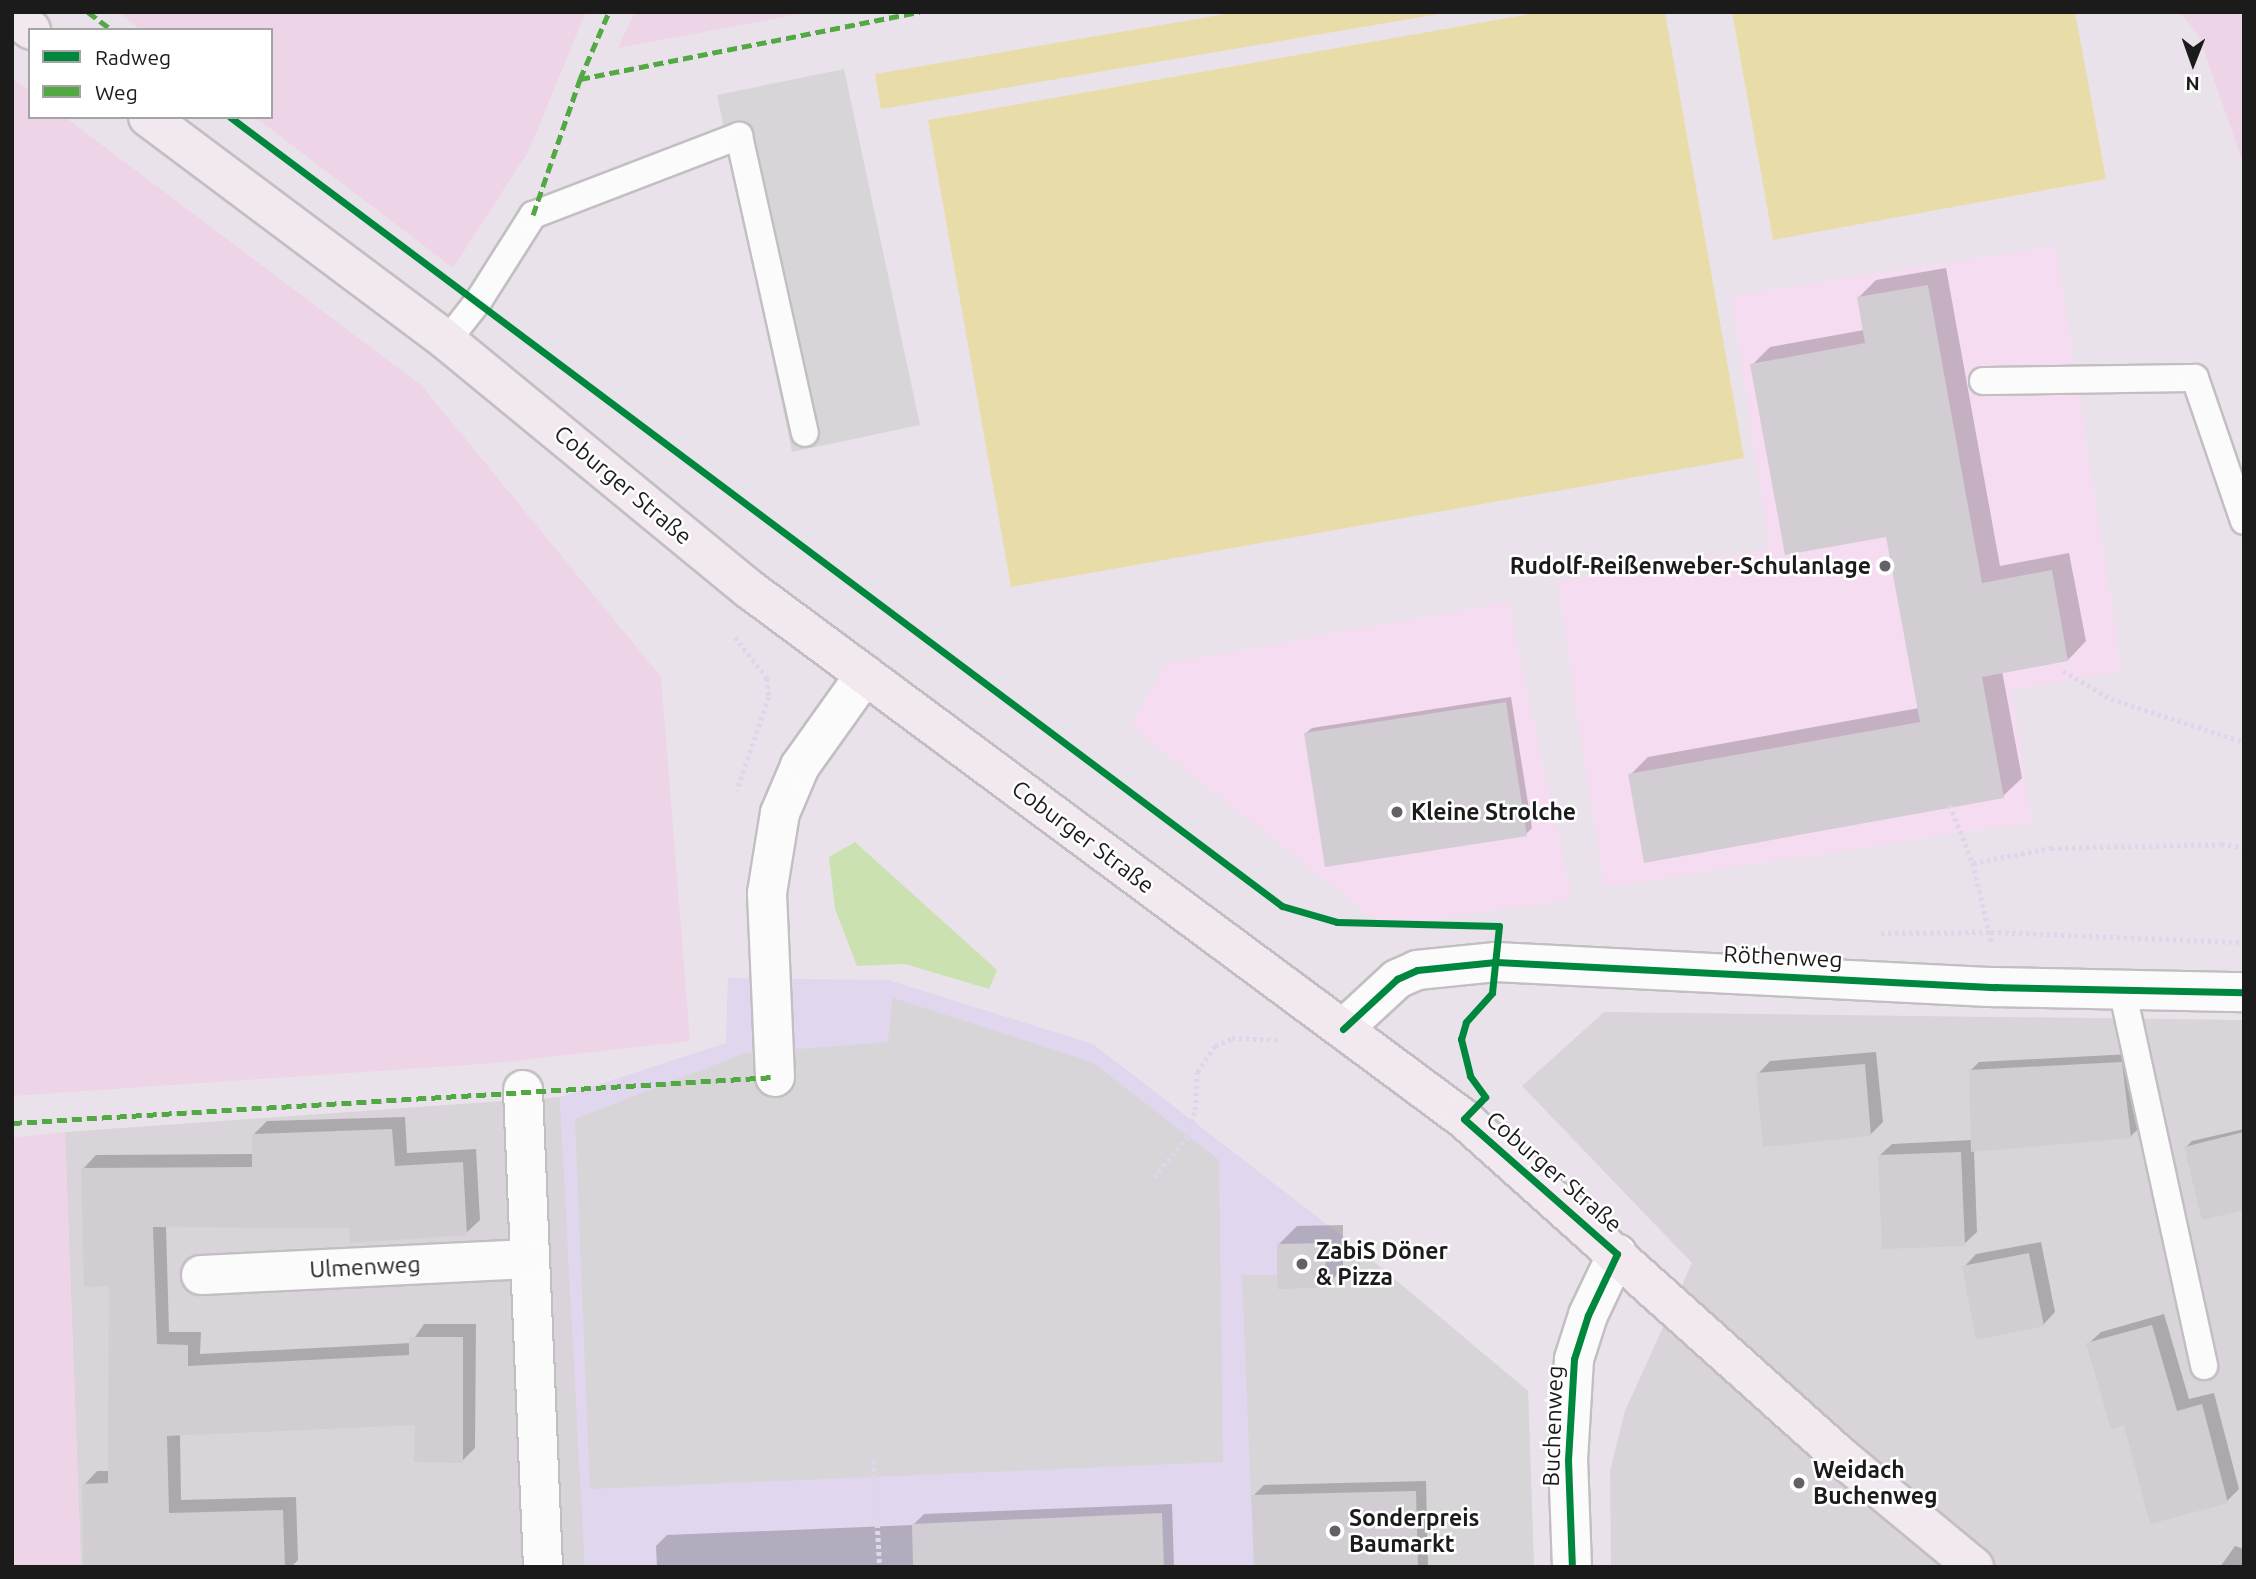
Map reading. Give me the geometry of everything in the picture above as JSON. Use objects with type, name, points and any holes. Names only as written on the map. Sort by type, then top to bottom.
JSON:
[{"type":"main road","points":[[12,15],[28,28]]},
{"type":"main road","name":"Coburger Straße","points":[[151,119],[447,341],[748,589],[1464,1119],[1840,1456],[1975,1567]]},
{"type":"street","points":[[775,1077],[767,893],[780,813],[800,766],[865,675]]},
{"type":"street","name":"Röthenweg","points":[[1343,1029],[1396,979],[1417,970],[1496,962],[2244,992]]},
{"type":"street","points":[[523,1090],[543,1567]]},
{"type":"street","name":"Buchenweg","points":[[1572,1567],[1568,1460],[1574,1359],[1588,1315],[1617,1254]]},
{"type":"street","name":"Ulmenweg","points":[[201,1275],[530,1259]]},
{"type":"lane","points":[[447,341],[479,300],[533,215],[739,136],[805,433]]},
{"type":"lane","points":[[1983,381],[2195,379],[2244,521]]},
{"type":"lane","points":[[2122,989],[2204,1366]]},
{"type":"path","points":[[732,634],[767,678],[769,697],[734,798],[780,813]]},
{"type":"path","points":[[2063,671],[2111,699],[2244,742]]},
{"type":"path","points":[[1950,805],[1973,863],[1992,932]]},
{"type":"path","points":[[1973,863],[2050,848],[2221,844],[2244,848]]},
{"type":"path","points":[[1154,1177],[1188,1136],[1195,1110],[1196,1072],[1215,1046],[1232,1038],[1286,1040]]},
{"type":"path","points":[[874,1461],[880,1567]]},
{"type":"shaded area","points":[[118,12],[586,12],[528,152],[453,268],[258,119],[273,119],[273,28],[138,28]]},
{"type":"shaded area","points":[[635,12],[811,12],[618,48]]},
{"type":"shaded area","points":[[1237,12],[1451,12],[881,109],[875,74]]},
{"type":"shaded area","points":[[1541,12],[1665,12],[1744,458],[1011,587],[928,120]]},
{"type":"shaded area","points":[[1732,12],[2075,12],[2106,179],[1773,240]]},
{"type":"shaded area","points":[[2180,12],[2244,12],[2244,166],[2199,36]]},
{"type":"shaded area","points":[[844,69],[920,425],[792,452],[717,95]]},
{"type":"shaded area","points":[[12,78],[28,90],[28,119],[68,119],[422,386],[661,677],[690,1041],[496,1063],[12,1096]]},
{"type":"shaded area","name":"Rudolf-Reißenweber-Schulanlage","points":[[2056,246],[2122,672],[2011,689],[2032,822],[1604,887],[1557,582],[1770,549],[1731,296]]},
{"type":"shaded area","name":"Kleine Strolche","points":[[1508,602],[1572,899],[1384,927],[1131,726],[1165,664]]},
{"type":"shaded area","points":[[855,842],[997,970],[989,989],[905,964],[857,966],[835,909],[829,857]]},
{"type":"shaded area","points":[[728,978],[888,980],[1093,1044],[1355,1246],[1528,1391],[1534,1567],[585,1567],[560,1097],[726,1043]]},
{"type":"shaded area","points":[[893,998],[1092,1062],[1219,1160],[1223,1462],[590,1489],[575,1119],[745,1053],[888,1042]]},
{"type":"shaded area","points":[[1604,1012],[2244,1020],[2244,1567],[1611,1567],[1610,1471],[1625,1411],[1692,1263],[1522,1086]]},
{"type":"shaded area","points":[[560,1097],[585,1567],[81,1567],[65,1132]]},
{"type":"shaded area","points":[[65,1132],[81,1567],[12,1567],[12,1138]]},
{"type":"shaded area","points":[[1355,1246],[1528,1391],[1534,1567],[1418,1567],[1415,1491],[1251,1495],[1242,1275],[1277,1275],[1278,1289],[1326,1288]]},
{"type":"building","points":[[1928,285],[1982,583],[2052,570],[2068,661],[1982,677],[2004,798],[1644,863],[1628,774],[1920,722],[1886,537],[1785,555],[1750,364],[1865,343],[1857,297]]},
{"type":"building","points":[[1506,702],[1527,836],[1325,867],[1304,733]]},
{"type":"building","points":[[2122,1062],[2131,1138],[1971,1152],[1969,1070]]},
{"type":"building","points":[[1865,1064],[1871,1136],[1763,1147],[1756,1073]]},
{"type":"building","points":[[392,1129],[395,1166],[463,1162],[467,1235],[350,1243],[349,1228],[153,1227],[157,1344],[188,1345],[188,1366],[409,1355],[409,1337],[463,1337],[463,1463],[414,1462],[415,1425],[167,1436],[169,1513],[283,1510],[285,1567],[83,1567],[82,1484],[108,1483],[109,1286],[84,1287],[81,1168],[252,1167],[252,1134]]},
{"type":"building","points":[[2244,1132],[2244,1210],[2202,1220],[2184,1147]]},
{"type":"building","points":[[1961,1152],[1965,1246],[1882,1249],[1878,1155]]},
{"type":"building","points":[[1325,1243],[1326,1288],[1277,1289],[1277,1244]]},
{"type":"building","points":[[2029,1253],[2044,1326],[1976,1340],[1962,1266]]},
{"type":"building","points":[[2152,1325],[2177,1411],[2202,1404],[2228,1503],[2150,1524],[2124,1425],[2111,1429],[2086,1343]]},
{"type":"building","name":"Sonderpreis Baumarkt","points":[[1416,1491],[1418,1567],[1254,1567],[1251,1495]]},
{"type":"building","points":[[1162,1513],[1164,1567],[913,1567],[912,1524]]},
{"type":"marked path","points":[[88,12],[109,28]]},
{"type":"marked path","points":[[533,215],[580,79],[609,12]]},
{"type":"marked path","points":[[580,79],[919,12]]},
{"type":"marked path","points":[[12,1123],[775,1077]]},
{"type":"cycle path","points":[[233,119],[1282,906],[1337,922],[1499,926],[1492,993],[1466,1022],[1461,1039],[1470,1076],[1485,1097],[1464,1119],[1617,1254],[1588,1315],[1574,1359],[1568,1460],[1572,1567]]},
{"type":"cycle path","points":[[1343,1029],[1397,979],[1417,970],[1496,962],[1995,987],[2244,992]]},
{"type":"place","name":"Rudolf-Reißenweber-Schulanlage","points":[[1885,566]]},
{"type":"place","name":"Kleine Strolche","points":[[1397,812]]},
{"type":"place","name":"ZabiS Döner & Pizza","points":[[1302,1264]]},
{"type":"place","name":"Weidach Buchenweg","points":[[1799,1483]]},
{"type":"place","name":"Sonderpreis Baumarkt","points":[[1335,1531]]}]
